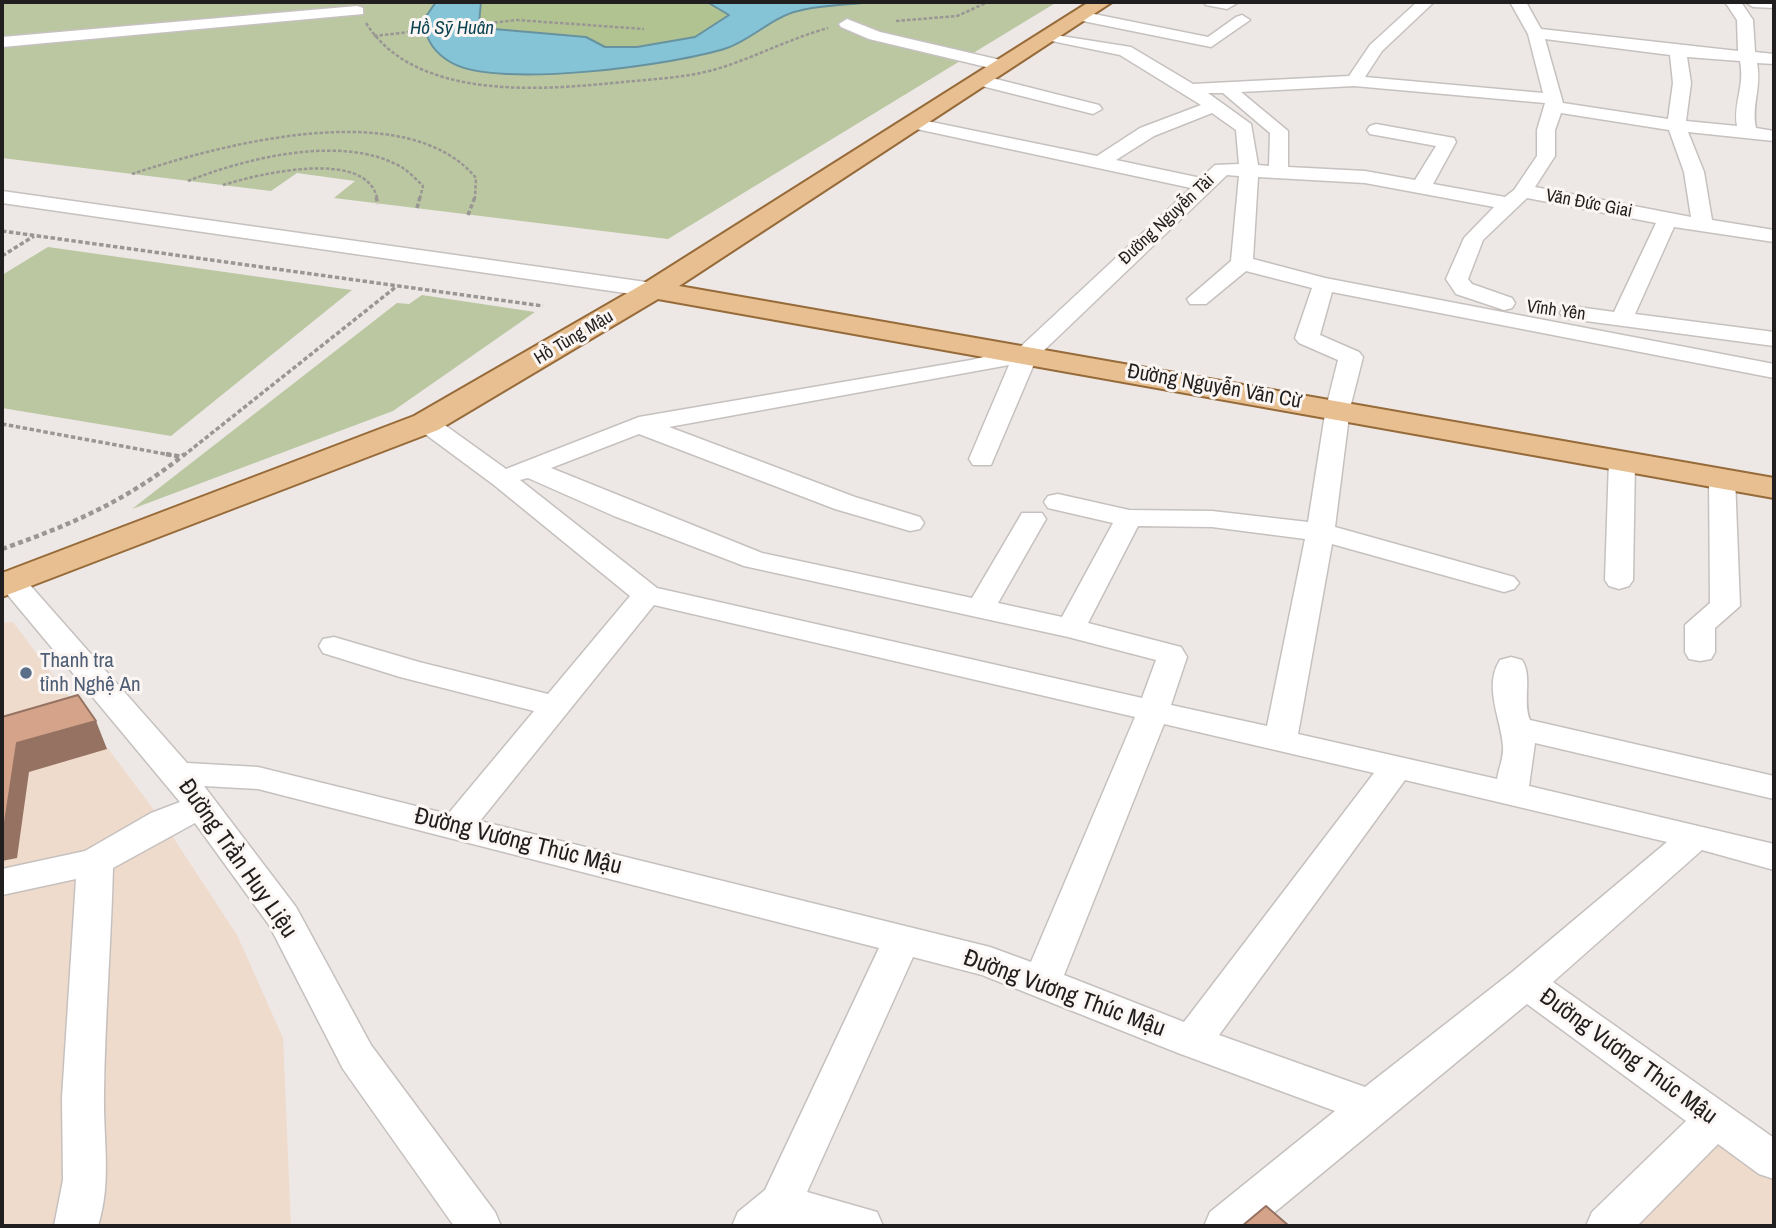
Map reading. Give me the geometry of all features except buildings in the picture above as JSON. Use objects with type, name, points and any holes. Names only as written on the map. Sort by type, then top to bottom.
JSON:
[{"type":"main road","name":"Hồ Tùng Mậu","points":[[4,575],[426,423],[653,290],[1102,2]]},
{"type":"main road","name":"Đường Nguyễn Văn Cừ","points":[[653,290],[1338,408],[1774,488]]},
{"type":"street","points":[[220,2],[220,23]]},
{"type":"street","points":[[1210,2],[1231,2]]},
{"type":"street","points":[[1354,81],[1376,48],[1426,2]]},
{"type":"street","points":[[1518,2],[1536,33],[1555,103]]},
{"type":"street","points":[[1733,2],[1745,20],[1747,57],[1752,80],[1744,114],[1748,134]]},
{"type":"street","points":[[1753,2],[1774,4]]},
{"type":"street","points":[[2,42],[358,11]]},
{"type":"street","points":[[1079,16],[1211,41],[1242,19]]},
{"type":"street","points":[[847,24],[875,36],[1003,65]]},
{"type":"street","points":[[1536,33],[1678,51],[1774,59]]},
{"type":"street","points":[[1048,36],[1125,51],[1190,89],[1245,128],[1249,168],[1242,263],[1198,299]]},
{"type":"street","points":[[1678,51],[1682,83],[1676,125],[1694,172],[1702,224]]},
{"type":"street","points":[[980,80],[1093,109]]},
{"type":"street","points":[[1190,89],[1354,81],[1555,103],[1676,125],[1774,136]]},
{"type":"street","points":[[1226,87],[1279,131],[1278,170]]},
{"type":"street","name":"Văn Đức Giai","points":[[1555,103],[1546,130],[1546,156],[1516,198],[1774,236]]},
{"type":"street","points":[[1100,163],[1147,132],[1214,106]]},
{"type":"street","points":[[912,123],[1202,184]]},
{"type":"street","points":[[1377,130],[1447,142],[1421,187]]},
{"type":"street","name":"Đường Nguyễn Tài","points":[[1026,354],[1202,184],[1222,169],[1249,168],[1366,177],[1421,187],[1516,198]]},
{"type":"street","points":[[2,197],[653,290]]},
{"type":"street","name":"Vĩnh Yên","points":[[1516,198],[1474,238],[1457,279],[1464,289],[1507,304],[1774,339]]},
{"type":"street","points":[[1621,320],[1668,219]]},
{"type":"street","points":[[1242,263],[1324,284],[1774,371]]},
{"type":"street","points":[[1280,742],[1320,532],[1338,408],[1351,357],[1307,338],[1324,284]]},
{"type":"street","points":[[515,473],[639,425],[958,370],[1026,354]]},
{"type":"street","points":[[982,459],[1026,354]]},
{"type":"street","points":[[426,423],[515,473],[624,510],[754,560],[1071,628],[1170,654],[1172,657],[1152,712],[1042,982]]},
{"type":"street","points":[[639,425],[845,503],[910,523]]},
{"type":"street","points":[[1619,580],[1622,460]]},
{"type":"street","points":[[515,473],[646,595],[1696,836],[1774,857]]},
{"type":"street","points":[[1700,652],[1700,625],[1724,606],[1722,478]]},
{"type":"street","points":[[1058,502],[1129,517],[1212,519],[1320,532],[1504,583]]},
{"type":"street","points":[[1071,628],[1129,517]]},
{"type":"street","points":[[981,608],[1032,519]]},
{"type":"street","name":"Đường Trần Huy Liệu","points":[[4,575],[178,775],[283,916],[358,1057],[479,1226]]},
{"type":"street","points":[[457,826],[646,595]]},
{"type":"street","points":[[334,646],[411,670],[555,706]]},
{"type":"street","points":[[1510,794],[1520,750],[1517,728],[1509,709],[1511,667]]},
{"type":"street","points":[[1517,728],[1774,787]]},
{"type":"street","points":[[1192,1042],[1396,768]]},
{"type":"street","name":"Đường Vương Thúc Mậu","points":[[178,775],[223,774],[258,778],[990,962],[1192,1042],[1370,1106],[1526,983],[1774,1161]]},
{"type":"street","points":[[2,882],[95,862],[163,822],[200,807]]},
{"type":"street","points":[[1526,983],[1696,836]]},
{"type":"street","points":[[76,1226],[83,1187],[84,1065],[95,862]]},
{"type":"street","points":[[861,1226],[767,1215],[902,940]]},
{"type":"street","points":[[1226,1226],[1370,1106]]},
{"type":"street","points":[[1608,1226],[1714,1120]]},
{"type":"path","points":[[358,11],[374,36],[397,57],[438,74],[520,88],[593,85],[697,74],[729,66],[813,31],[847,24],[962,13],[980,9],[988,2]]},
{"type":"path","points":[[374,36],[517,20],[644,29]]},
{"type":"path","points":[[132,174],[222,146],[277,136],[332,133],[383,135],[426,144],[458,158],[476,178],[475,200],[468,215]]},
{"type":"path","points":[[188,181],[239,162],[281,155],[360,154],[391,161],[413,172],[424,186],[417,208]]},
{"type":"path","points":[[223,185],[283,170],[336,170],[358,175],[373,183],[379,193],[378,204]]},
{"type":"path","points":[[2,231],[543,306]]},
{"type":"path","points":[[2,256],[35,236]]},
{"type":"path","points":[[4,575],[75,523],[113,506],[183,457],[397,286]]},
{"type":"path","points":[[2,424],[183,457]]},
{"type":"shaded area","points":[[13,622],[163,822],[237,935],[283,1038],[291,1226],[2,1226],[2,623]]},
{"type":"shaded area","points":[[1718,1133],[1774,1172],[1774,1226],[1623,1226]]},
{"type":"green space","points":[[2,2],[1057,2],[668,239],[334,198],[355,181],[297,173],[271,191],[2,158]]},
{"type":"green space","points":[[481,2],[707,2],[729,14],[695,37],[637,47],[605,47],[586,36],[494,29],[479,23]]},
{"type":"green space","points":[[48,247],[352,290],[171,436],[2,408],[2,275]]},
{"type":"green space","points":[[422,295],[535,312],[393,411],[132,509],[397,303],[409,304]]},
{"type":"water","name":"Hồ Sỹ Huân","points":[[436,2],[481,2],[479,23],[494,29],[586,37],[605,47],[637,47],[695,37],[729,15],[707,2],[872,2],[825,6],[788,14],[736,44],[702,55],[587,72],[507,74],[475,71],[452,63],[432,46],[422,22]]},
{"type":"place","name":"Thanh tra tỉnh Nghệ An","points":[[26,673]]}]
